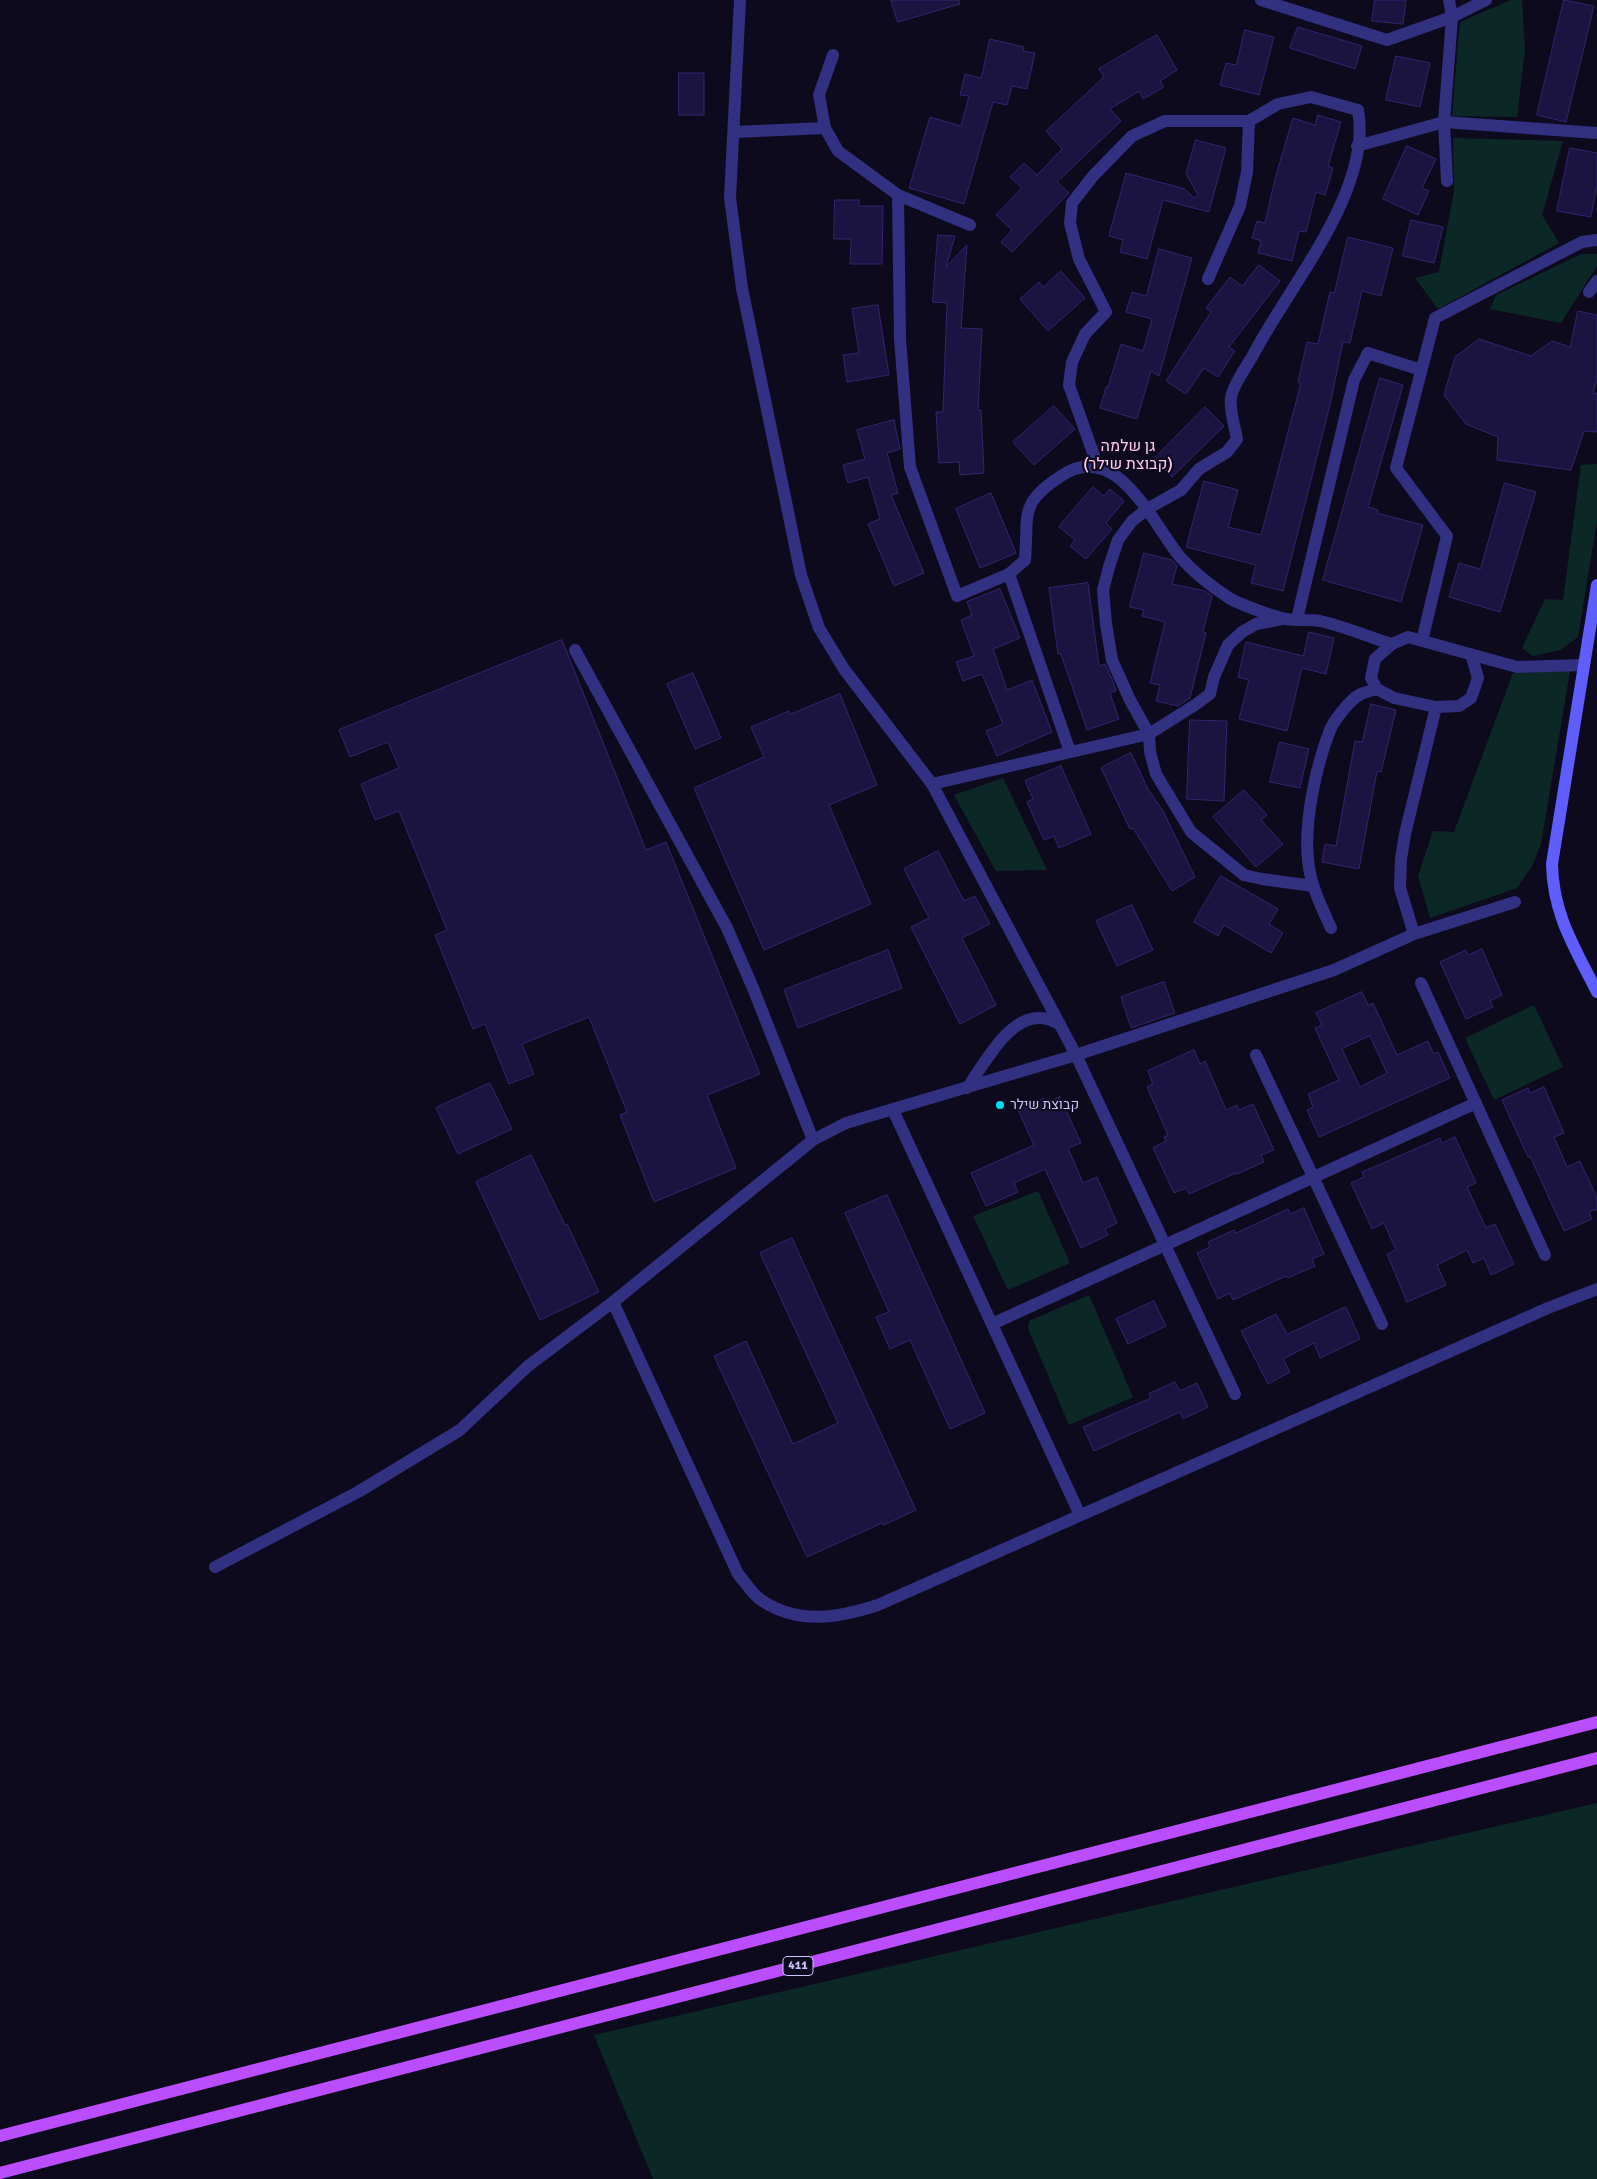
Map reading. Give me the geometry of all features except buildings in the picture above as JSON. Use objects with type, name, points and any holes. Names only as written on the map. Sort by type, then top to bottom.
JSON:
[{"type":"main road","points":[[0,2136],[1597,1722]]},
{"type":"main road","name":"411","points":[[0,2172],[1597,1758]]},
{"type":"street","points":[[740,0],[730,198],[735,248],[801,575],[820,628],[844,669],[932,784],[1060,1024],[1234,1394]]},
{"type":"street","points":[[1261,0],[1388,40],[1452,17],[1486,0]]},
{"type":"street","points":[[1447,180],[1444,122],[1452,17],[1449,0]]},
{"type":"street","points":[[833,55],[819,95],[825,128],[838,151],[898,195],[970,225]]},
{"type":"street","points":[[1098,467],[1069,385],[1072,362],[1085,334],[1106,312],[1079,259],[1070,223],[1072,203],[1093,176],[1132,136],[1165,121],[1250,121],[1278,104],[1311,97],[1358,110],[1360,124],[1353,175],[1339,211],[1258,345],[1231,398],[1236,439],[1227,452],[1199,469],[1181,490],[1147,509],[1132,521],[1118,540],[1103,590],[1112,660],[1130,700],[1149,734],[1150,752],[1156,774],[1191,832],[1244,875],[1262,880],[1313,886]]},
{"type":"street","points":[[1208,279],[1240,206],[1247,172],[1250,121]]},
{"type":"street","points":[[1357,146],[1444,122],[1597,132]]},
{"type":"street","points":[[734,132],[825,128]]},
{"type":"street","points":[[898,195],[900,339],[910,467],[957,596],[1009,574],[1025,560],[1026,521],[1030,501],[1045,486],[1066,472],[1084,467],[1098,467],[1114,474],[1140,498],[1180,557],[1204,580],[1232,599],[1291,619]]},
{"type":"street","points":[[1422,641],[1447,536],[1396,468],[1435,318],[1582,242],[1597,240]]},
{"type":"street","points":[[1589,292],[1597,281]]},
{"type":"street","points":[[1291,619],[1354,380],[1368,353],[1421,370]]},
{"type":"street","points":[[1009,574],[1070,752]]},
{"type":"street","points":[[1597,585],[1552,864],[1552,884],[1556,905],[1566,931],[1597,992]]},
{"type":"street","points":[[932,784],[1149,734],[1195,706],[1210,694],[1214,676],[1228,645],[1242,632],[1256,624],[1291,619],[1319,621],[1392,644]]},
{"type":"street","points":[[1471,654],[1478,678],[1471,698],[1458,706],[1436,707],[1394,698],[1377,689],[1371,678],[1375,659],[1392,644],[1408,637],[1471,654],[1517,667],[1584,665]]},
{"type":"street","points":[[575,650],[727,928],[753,988],[813,1140]]},
{"type":"street","points":[[1331,928],[1313,886],[1308,860],[1308,823],[1318,772],[1331,728],[1346,707],[1359,695],[1377,689]]},
{"type":"street","points":[[1414,934],[1400,888],[1401,859],[1404,834],[1436,707]]},
{"type":"street","points":[[215,1567],[358,1492],[460,1430],[528,1366],[614,1302],[813,1140],[846,1123],[1076,1055],[1334,970],[1414,934],[1515,902]]},
{"type":"street","points":[[1421,983],[1545,1255]]},
{"type":"street","points":[[967,1088],[1000,1039],[1024,1021],[1041,1018],[1060,1024]]},
{"type":"street","points":[[1256,1055],[1382,1324]]},
{"type":"street","points":[[992,1324],[1476,1103]]},
{"type":"street","points":[[893,1110],[1080,1515]]},
{"type":"street","points":[[614,1302],[738,1574],[760,1599],[778,1609],[810,1618],[847,1615],[878,1605],[1548,1308],[1597,1289]]},
{"type":"green space","points":[[1511,0],[1522,0],[1525,50],[1517,117],[1452,116],[1460,22]]},
{"type":"green space","points":[[1453,138],[1563,141],[1542,215],[1559,243],[1438,309],[1415,278],[1439,272],[1454,191]]},
{"type":"green space","points":[[1581,254],[1597,254],[1597,266],[1561,323],[1490,309],[1496,295]]},
{"type":"green space","points":[[1597,464],[1597,521],[1578,637],[1560,650],[1533,656],[1522,648],[1545,599],[1563,600],[1581,465]]},
{"type":"green space","points":[[1570,671],[1541,844],[1532,866],[1517,888],[1430,918],[1418,876],[1433,831],[1454,832],[1513,673]]},
{"type":"green space","points":[[1003,778],[1047,870],[996,871],[954,795]]},
{"type":"green space","points":[[1534,1005],[1563,1067],[1494,1100],[1465,1038]]},
{"type":"green space","points":[[1038,1191],[1070,1263],[1008,1290],[973,1216]]},
{"type":"green space","points":[[1089,1295],[1133,1397],[1069,1425],[1028,1328],[1029,1321]]},
{"type":"green space","points":[[1597,1803],[1597,2179],[653,2179],[594,2035]]},
{"type":"place","name":"קבוצת שילר","points":[[1000,1105]]},
{"type":"district","name":"גן שלמה (קבוצת שילר)","points":[[1128,456]]}]
